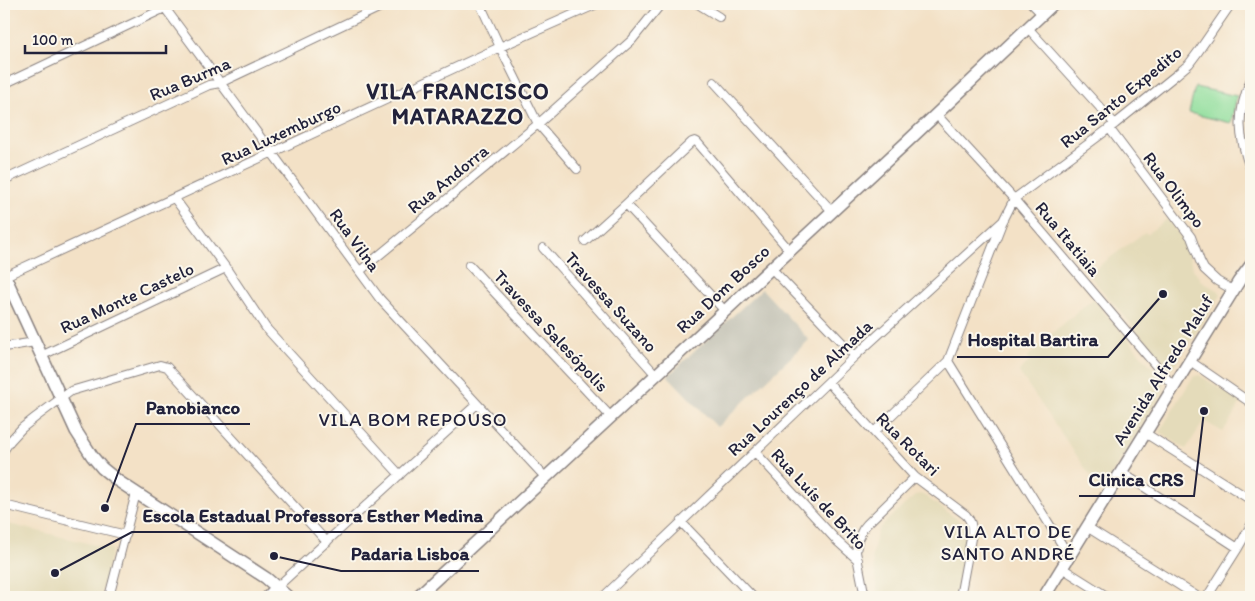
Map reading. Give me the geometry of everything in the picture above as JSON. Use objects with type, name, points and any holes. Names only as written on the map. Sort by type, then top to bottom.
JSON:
[{"type":"street","name":"Rua Burma","points":[[4,180],[209,85],[220,83],[387,4]]},
{"type":"street","points":[[480,4],[538,124],[577,169]]},
{"type":"street","name":"Rua Luxemburgo","points":[[4,275],[597,4]]},
{"type":"street","name":"Rua Andorra","points":[[360,271],[538,124],[632,40],[661,4]]},
{"type":"street","points":[[698,4],[719,18]]},
{"type":"street","points":[[1032,4],[1042,14]]},
{"type":"street","name":"Rua Dom Bosco","points":[[417,597],[1052,4]]},
{"type":"street","name":"Rua Santo Expedito","points":[[1014,199],[1112,126],[1189,64],[1231,4]]},
{"type":"street","name":"Rua Vilna","points":[[166,5],[220,83],[380,299],[546,478]]},
{"type":"street","points":[[4,84],[166,5]]},
{"type":"street","name":"Rua Olimpo","points":[[1028,28],[1112,126],[1191,237],[1204,269],[1217,281],[1233,290]]},
{"type":"street","points":[[1251,79],[1246,90],[1240,126],[1244,152],[1251,171]]},
{"type":"street","points":[[714,82],[832,211]]},
{"type":"street","name":"Rua Itatiaia","points":[[936,114],[1014,199],[1174,387]]},
{"type":"street","points":[[585,241],[695,141],[790,250]]},
{"type":"street","name":"Rua Monte Castelo","points":[[175,198],[226,268],[266,328],[400,475]]},
{"type":"street","name":"Rua Lourenço de Almada","points":[[606,596],[855,356],[1003,221],[1014,199]]},
{"type":"street","points":[[626,204],[725,311]]},
{"type":"street","points":[[874,432],[948,361],[1003,221]]},
{"type":"street","name":"Travessa Suzano","points":[[543,248],[656,375]]},
{"type":"street","name":"Travessa Salesópolis","points":[[469,265],[611,417]]},
{"type":"street","name":"Avenida Alfredo Maluf","points":[[1044,597],[1233,290],[1251,266]]},
{"type":"street","name":"Rua Monte Castelo","points":[[41,356],[226,268]]},
{"type":"street","points":[[771,268],[855,356]]},
{"type":"street","points":[[4,275],[76,431],[102,468],[118,481],[266,578],[288,597]]},
{"type":"street","points":[[4,347],[35,342]]},
{"type":"street","points":[[948,361],[1069,556]]},
{"type":"street","points":[[1190,361],[1251,403]]},
{"type":"street","points":[[4,450],[22,428],[71,391],[160,365],[167,367],[327,542]]},
{"type":"street","name":"Rua Rotari","points":[[828,382],[915,477],[966,514],[972,522],[972,533],[960,597]]},
{"type":"street","points":[[268,597],[477,404]]},
{"type":"street","points":[[1144,433],[1251,500]]},
{"type":"street","name":"Rua Luís de Brito","points":[[755,452],[838,542],[858,560],[865,597]]},
{"type":"street","points":[[1121,472],[1238,548]]},
{"type":"street","points":[[858,560],[856,552],[862,529],[915,477]]},
{"type":"street","points":[[110,597],[136,493]]},
{"type":"street","points":[[4,505],[126,535]]},
{"type":"street","points":[[681,522],[753,597]]},
{"type":"street","points":[[1207,597],[1251,525]]},
{"type":"street","points":[[1087,527],[1198,597]]},
{"type":"street","points":[[1062,568],[1108,597]]},
{"type":"shaded area","points":[[1167,219],[1184,241],[1193,269],[1200,279],[1219,291],[1221,295],[1173,367],[1169,368],[1088,274],[1145,232],[1147,234]]},
{"type":"shaded area","points":[[762,289],[809,340],[717,427],[668,376]]},
{"type":"shaded area","points":[[1093,299],[1163,380],[1164,390],[1101,491],[1019,372],[1030,360],[1027,358],[1050,335]]},
{"type":"shaded area","points":[[1199,375],[1241,402],[1223,432],[1204,421],[1186,449],[1160,431],[1193,377]]},
{"type":"shaded area","points":[[920,494],[965,525],[967,530],[956,597],[877,597],[872,557],[877,533],[882,525],[916,495]]},
{"type":"shaded area","points":[[4,523],[112,549],[100,597],[4,597]]},
{"type":"green space","points":[[1195,87],[1237,96],[1231,123],[1189,113]]},
{"type":"place","name":"Hospital Bartira","points":[[1163,294]]},
{"type":"place","name":"Clinica CRS","points":[[1204,411]]},
{"type":"place","name":"Panobianco","points":[[105,508]]},
{"type":"place","name":"Padaria Lisboa","points":[[274,556]]},
{"type":"place","name":"Escola Estadual Professora Esther Medina","points":[[55,573]]},
{"type":"district","name":"VILA FRANCISCO MATARAZZO","points":[[458,104]]},
{"type":"district","name":"VILA BOM REPOUSO","points":[[413,419]]},
{"type":"district","name":"VILA ALTO DE SANTO ANDRÉ","points":[[1008,542]]}]
